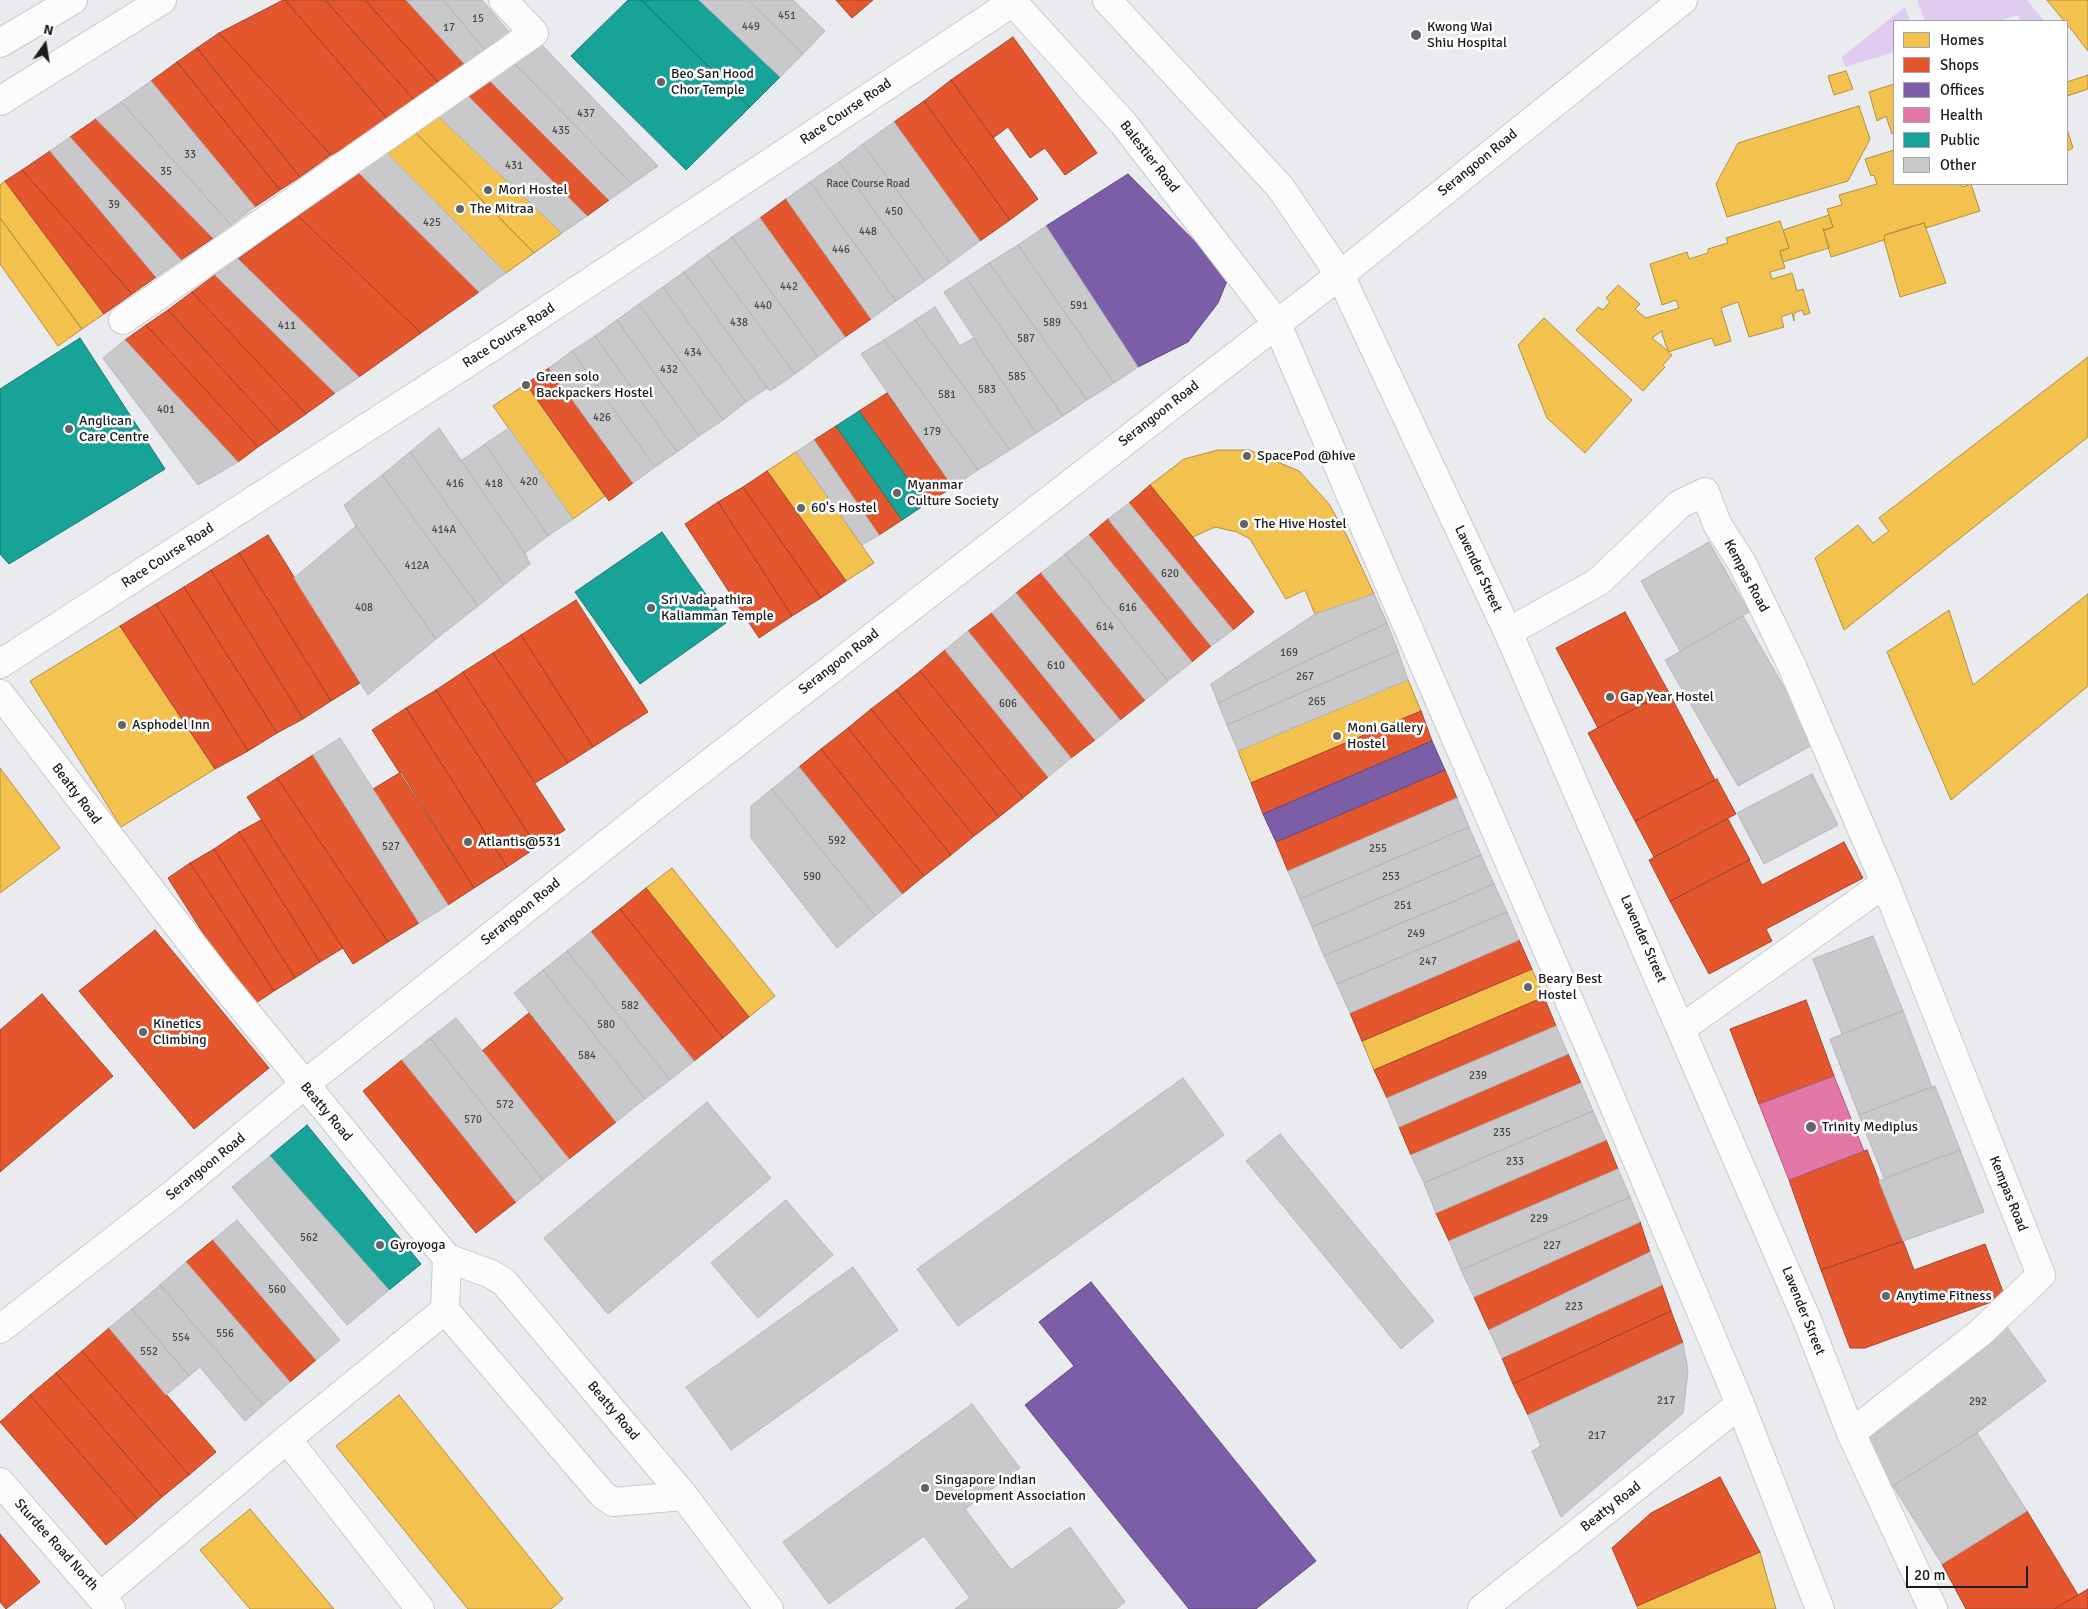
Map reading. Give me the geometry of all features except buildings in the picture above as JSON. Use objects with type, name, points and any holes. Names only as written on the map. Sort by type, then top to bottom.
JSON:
[{"type":"street","points":[[0,43],[73,0]]},
{"type":"street","points":[[0,102],[162,0]]},
{"type":"street","points":[[123,320],[534,33],[503,0]]},
{"type":"street","points":[[1107,0],[1280,187],[1340,275]]},
{"type":"street","name":"Serangoon Road","points":[[0,1329],[172,1195],[304,1085],[678,788],[1276,322],[1340,275],[1683,0]]},
{"type":"street","name":"Balestier Road","points":[[1012,1],[1124,124],[1276,322]]},
{"type":"street","name":"Race Course Road","points":[[0,664],[468,363],[1012,1]]},
{"type":"street","name":"Lavender Street","points":[[1340,275],[1508,632],[1682,1028],[1807,1320],[1851,1433],[1933,1609]]},
{"type":"street","points":[[1276,322],[1586,1040],[1740,1404],[1820,1609]]},
{"type":"street","name":"Kempas Road","points":[[1508,632],[1598,582],[1680,504],[1704,492],[1717,524],[1742,563],[1791,664],[1885,883],[2041,1276],[1980,1333],[1851,1433]]},
{"type":"street","name":"Beatty Road","points":[[0,694],[85,807],[304,1085],[447,1258],[491,1274],[504,1282],[684,1496],[769,1609]]},
{"type":"street","points":[[1682,1028],[1885,883]]},
{"type":"street","points":[[447,1258],[445,1310],[603,1495],[613,1502],[684,1496]]},
{"type":"street","points":[[106,1603],[287,1439],[445,1310]]},
{"type":"street","name":"Beatty Road","points":[[1482,1609],[1740,1404]]},
{"type":"street","points":[[287,1439],[420,1609]]},
{"type":"street","name":"Sturdee Road North","points":[[0,1482],[106,1603]]},
{"type":"shaded area","points":[[1917,0],[2027,0],[2043,20],[2020,20],[2018,15],[2001,20],[1925,20]]},
{"type":"shaded area","points":[[1905,7],[1910,20],[1893,20],[1893,52],[1845,67],[1842,57]]},
{"type":"place","name":"Kwong Wai Shiu Hospital","points":[[1416,35]]},
{"type":"place","name":"Beo San Hood Chor Temple","points":[[661,82]]},
{"type":"place","name":"Mori Hostel","points":[[488,190]]},
{"type":"place","name":"The Mitraa","points":[[460,209]]},
{"type":"place","name":"Green solo Backpackers Hostel","points":[[526,385]]},
{"type":"place","name":"Anglican Care Centre","points":[[69,429]]},
{"type":"place","name":"SpacePod @hive","points":[[1247,456]]},
{"type":"place","name":"Myanmar Culture Society","points":[[897,493]]},
{"type":"place","name":"60's Hostel","points":[[801,508]]},
{"type":"place","name":"The Hive Hostel","points":[[1244,524]]},
{"type":"place","name":"Sri Vadapathira Kaliamman Temple","points":[[651,608]]},
{"type":"place","name":"Gap Year Hostel","points":[[1610,697]]},
{"type":"place","name":"Asphodel Inn","points":[[122,725]]},
{"type":"place","name":"Moni Gallery Hostel","points":[[1337,736]]},
{"type":"place","name":"Atlantis@531","points":[[468,842]]},
{"type":"place","name":"Beary Best Hostel","points":[[1528,987]]},
{"type":"place","name":"Kinetics Climbing","points":[[143,1032]]},
{"type":"place","name":"Trinity Mediplus","points":[[1811,1127]]},
{"type":"place","name":"Gyroyoga","points":[[380,1245]]},
{"type":"place","name":"Anytime Fitness","points":[[1886,1296]]},
{"type":"place","name":"Singapore Indian Development Association","points":[[925,1488]]}]
